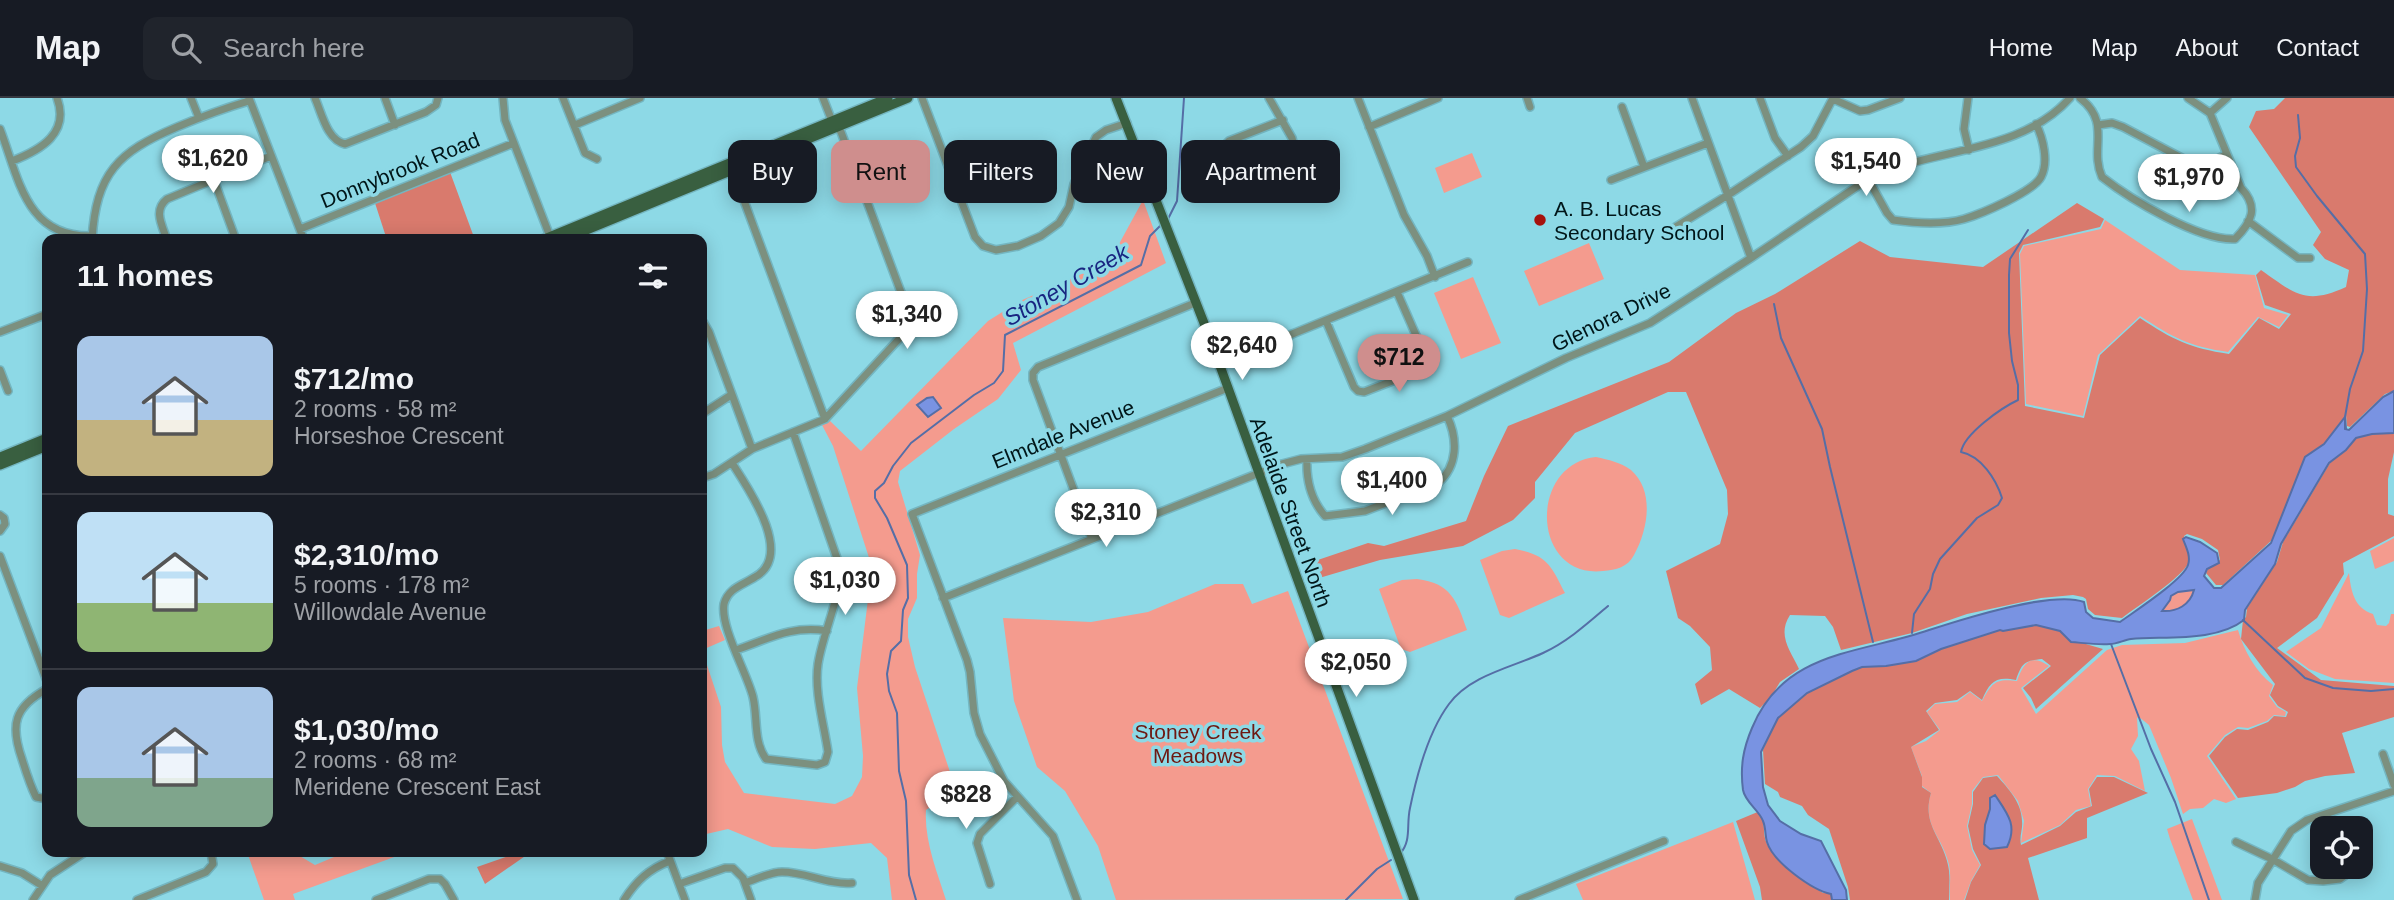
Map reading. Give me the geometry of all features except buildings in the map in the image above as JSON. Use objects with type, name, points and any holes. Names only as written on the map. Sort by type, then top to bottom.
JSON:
[{"type":"main road","points":[[800,140],[888,98]]},
{"type":"main road","points":[[560,234],[835,124],[908,98]]},
{"type":"main road","name":"Adelaide Street North","points":[[1116,98],[1228,388],[1414,900]]},
{"type":"main road","points":[[577,234],[728,173]]},
{"type":"main road","points":[[0,457],[42,440]]},
{"type":"main road","points":[[0,466],[42,448]]},
{"type":"street","points":[[12,161],[35,151],[59,128],[61,117],[57,98]]},
{"type":"street","points":[[191,98],[199,118]]},
{"type":"street","points":[[315,98],[332,137],[337,142],[352,143],[426,112],[436,105],[438,98]]},
{"type":"street","points":[[385,98],[396,125]]},
{"type":"street","points":[[503,98],[505,120],[546,234]]},
{"type":"street","points":[[563,98],[585,153],[597,159]]},
{"type":"street","points":[[575,125],[640,98]]},
{"type":"street","points":[[707,476],[752,449],[825,419],[909,328],[911,319],[835,124],[822,98]]},
{"type":"street","points":[[922,98],[975,237],[984,246],[996,250],[1018,246],[1041,236],[1059,223],[1069,207],[1080,169],[1096,137],[1106,130],[1127,123]]},
{"type":"street","points":[[1269,98],[1292,140]]},
{"type":"street","points":[[1358,98],[1404,215],[1435,276]]},
{"type":"street","points":[[1368,127],[1438,98]]},
{"type":"street","points":[[1527,98],[1530,107]]},
{"type":"street","points":[[1692,98],[1751,258]]},
{"type":"street","points":[[1760,98],[1776,138],[1788,156]]},
{"type":"street","points":[[1669,231],[1788,156],[1813,136],[1833,99],[1860,111],[1900,98]]},
{"type":"street","points":[[1968,98],[1964,130],[1969,150]]},
{"type":"street","name":"Glenora Drive","points":[[943,598],[1282,464],[1342,457],[1447,416],[1566,358],[1650,323],[1868,179],[1903,165],[1969,150],[2024,131],[2070,98]]},
{"type":"street","points":[[2080,98],[2089,105],[2098,125],[2098,170],[2102,177],[2185,228],[2212,237],[2235,239],[2253,208],[2249,197],[2241,188],[2210,113],[2188,98]]},
{"type":"street","points":[[2210,113],[2227,98]]},
{"type":"street","points":[[92,234],[97,198],[112,170],[129,151],[148,139],[249,99],[302,234]]},
{"type":"street","points":[[1622,107],[1644,167]]},
{"type":"street","points":[[1232,140],[1283,120]]},
{"type":"street","points":[[2098,125],[2112,123],[2123,127],[2195,165],[2206,165],[2227,154]]},
{"type":"street","points":[[1868,179],[1893,220],[1965,219],[2006,202],[2040,180],[2043,172],[2043,146],[2036,124]]},
{"type":"street","points":[[0,129],[35,215],[56,230],[71,234]]},
{"type":"street","name":"Donnybrook Road","points":[[300,229],[514,143]]},
{"type":"street","points":[[1611,180],[1709,143]]},
{"type":"street","points":[[165,234],[159,208],[167,199],[271,156]]},
{"type":"street","points":[[214,180],[234,234]]},
{"type":"street","points":[[745,203],[825,419]]},
{"type":"street","points":[[2248,220],[2298,258],[2311,258]]},
{"type":"street","points":[[1219,364],[1468,262]]},
{"type":"street","points":[[1326,321],[1358,391],[1364,392],[1423,369],[1426,358],[1396,292]]},
{"type":"street","points":[[1092,539],[1032,380],[1033,373],[1038,367],[1195,303]]},
{"type":"street","points":[[0,332],[42,316]]},
{"type":"street","points":[[707,329],[752,449]]},
{"type":"street","points":[[0,370],[8,391]]},
{"type":"street","name":"Elmdale Avenue","points":[[943,598],[912,514],[1228,388]]},
{"type":"street","points":[[707,411],[731,395]]},
{"type":"street","points":[[1307,459],[1306,479],[1317,507],[1325,516],[1365,511],[1438,483],[1446,476],[1453,464],[1455,445],[1454,432],[1447,416]]},
{"type":"street","points":[[732,463],[754,497],[769,537],[771,551],[767,566],[758,576],[730,591],[724,605],[728,628],[753,697],[757,742],[766,759],[817,765],[825,762],[828,752],[817,682],[818,664],[839,586],[840,567],[793,432]]},
{"type":"street","points":[[0,515],[5,524],[0,531]]},
{"type":"street","points":[[0,556],[42,668]]},
{"type":"street","points":[[943,598],[970,672],[974,713],[980,734],[1004,781],[1053,836],[1077,900]]},
{"type":"street","points":[[736,650],[793,629],[827,631]]},
{"type":"street","points":[[42,693],[25,705],[18,716],[15,731],[16,742],[36,797],[42,798]]},
{"type":"street","points":[[2383,754],[2394,785]]},
{"type":"street","points":[[2255,900],[2258,883],[2291,831],[2307,820],[2394,791]]},
{"type":"street","points":[[990,884],[976,843],[980,834],[1017,797]]},
{"type":"street","points":[[1519,900],[1664,841]]},
{"type":"street","points":[[2236,842],[2308,880],[2340,879]]},
{"type":"street","points":[[33,900],[41,885],[61,866],[76,857]]},
{"type":"street","points":[[137,900],[206,872],[213,864],[212,857]]},
{"type":"street","points":[[669,857],[685,900]]},
{"type":"street","points":[[624,900],[650,870],[670,861]]},
{"type":"street","points":[[0,866],[22,873],[41,885]]},
{"type":"street","points":[[679,884],[725,868],[733,868],[743,878],[751,900]]},
{"type":"street","points":[[745,883],[779,872],[838,884],[852,883]]},
{"type":"street","points":[[376,900],[429,879],[440,879],[446,884],[454,900]]},
{"type":"green space","points":[[1472,153],[1482,177],[1444,193],[1435,168]]},
{"type":"green space","points":[[1141,203],[1144,203],[1166,263],[1013,343],[1021,370],[998,399],[900,471],[898,482],[920,555],[917,598],[908,619],[908,637],[915,667],[956,790],[926,810],[929,844],[946,900],[892,900],[887,858],[871,843],[815,849],[772,847],[728,829],[707,834],[707,665],[721,707],[725,762],[744,793],[835,804],[852,796],[862,777],[863,756],[857,688],[872,567],[833,446],[822,425],[829,420],[861,451],[988,321],[1020,301],[1093,269],[1113,255]]},
{"type":"green space","points":[[2105,220],[2180,270],[2255,275],[2264,308],[2288,315],[2279,327],[2258,317],[2228,352],[2182,340],[2140,316],[2098,355],[2083,416],[2026,404],[2020,254],[2024,246],[2101,229]]},
{"type":"green space","points":[[1589,243],[1604,279],[1539,306],[1524,271]]},
{"type":"green space","points":[[1473,277],[1501,343],[1461,359],[1434,293]]},
{"type":"green space","points":[[1596,457],[1619,463],[1631,470],[1644,489],[1647,511],[1643,534],[1634,555],[1621,567],[1603,571],[1579,569],[1562,558],[1551,540],[1547,520],[1549,498],[1558,479],[1574,464]]},
{"type":"green space","points":[[2394,538],[2394,561],[2375,569],[2370,551]]},
{"type":"green space","points":[[1515,549],[1542,558],[1565,593],[1509,618],[1500,615],[1480,560]]},
{"type":"green space","points":[[2349,573],[2355,598],[2362,608],[2373,614],[2377,625],[2386,626],[2391,614],[2394,614],[2394,683],[2335,679],[2309,669],[2286,652],[2321,628]]},
{"type":"green space","points":[[1417,579],[1438,585],[1451,595],[1467,630],[1410,652],[1401,649],[1379,589],[1402,580]]},
{"type":"green space","name":"Stoney Creek Meadows","points":[[1215,584],[1243,584],[1252,604],[1288,591],[1403,899],[1116,900],[1098,846],[1065,791],[1037,767],[1014,701],[1003,618],[1091,622],[1148,612]]},
{"type":"green space","points":[[2194,590],[2182,607],[2161,612],[2170,596]]},
{"type":"green space","points":[[719,626],[725,640],[707,648],[707,630]]},
{"type":"green space","points":[[2238,630],[2251,660],[2273,685],[2269,696],[2277,707],[2286,712],[2285,716],[2274,715],[2267,721],[2248,728],[2238,727],[2225,735],[2207,756],[2236,799],[2226,803],[2214,799],[2203,808],[2190,809],[2183,814],[2149,725],[2139,717],[2138,736],[2131,749],[2139,761],[2145,791],[2115,776],[2097,775],[2088,789],[2091,806],[2076,810],[2060,825],[2021,843],[2024,821],[2018,801],[1998,775],[1983,777],[1972,791],[1967,826],[1972,850],[1980,865],[1964,900],[1950,900],[1949,866],[1929,813],[1931,793],[1922,786],[1922,776],[1911,747],[1926,741],[1940,730],[1927,712],[1935,704],[1957,702],[1970,692],[1982,701],[1995,683],[2004,680],[2017,681],[2025,665],[2037,660],[2049,666],[2021,688],[2036,714],[2107,650],[2122,645],[2185,643]]},
{"type":"green space","points":[[2192,819],[2222,900],[2193,900],[2170,839],[2167,829]]},
{"type":"green space","points":[[1733,822],[1755,900],[1583,900],[1576,884]]},
{"type":"green space","points":[[249,857],[301,857],[315,865],[334,857],[394,857],[293,894],[295,900],[264,900]]},
{"type":"shaded area","points":[[2285,98],[2394,98],[2394,391],[2385,394],[2350,427],[2347,426],[2346,415],[2324,444],[2305,457],[2272,540],[2223,585],[2216,585],[2206,573],[2209,566],[2220,560],[2218,550],[2202,539],[2187,534],[2184,536],[2190,559],[2185,568],[2122,618],[2095,615],[2088,609],[2083,597],[2073,595],[2041,598],[1967,614],[1912,633],[1841,650],[1833,627],[1825,616],[1790,615],[1786,622],[1785,636],[1799,669],[1780,682],[1760,708],[1729,689],[1701,705],[1695,684],[1712,670],[1710,647],[1690,626],[1678,618],[1666,571],[1720,544],[1728,514],[1727,490],[1686,392],[1668,392],[1575,433],[1535,482],[1535,498],[1513,520],[1463,546],[1380,560],[1309,581],[1303,565],[1368,543],[1384,546],[1466,521],[1508,426],[1669,362],[1736,313],[1775,294],[1860,241],[1890,257],[1983,267],[2077,203],[2104,219],[2100,227],[2023,245],[2019,253],[2025,406],[2084,418],[2100,355],[2140,318],[2182,342],[2229,354],[2259,318],[2279,329],[2291,314],[2265,305],[2256,275],[2261,270],[2282,285],[2310,296],[2332,293],[2346,287],[2349,270],[2325,259],[2313,245],[2321,232],[2249,127],[2256,111],[2274,109]]},
{"type":"shaded area","points":[[450,172],[473,234],[385,234],[375,203]]},
{"type":"shaded area","points":[[2394,432],[2394,452],[2388,479],[2388,514],[2394,516],[2394,536],[2343,563],[2344,574],[2317,618],[2277,648],[2321,680],[2394,686],[2394,717],[2342,733],[2355,773],[2325,776],[2277,793],[2238,798],[2209,756],[2225,737],[2237,729],[2248,730],[2268,722],[2274,716],[2286,717],[2288,712],[2278,706],[2270,695],[2275,684],[2241,639],[2247,608],[2277,562],[2283,542],[2331,461],[2358,435]]},
{"type":"shaded area","points":[[2037,623],[2062,629],[2072,640],[2103,649],[2036,709],[2023,688],[2051,666],[2042,659],[2024,664],[2016,680],[2003,679],[1994,682],[1982,700],[1970,691],[1957,700],[1935,703],[1926,711],[1939,730],[1911,747],[1922,777],[1922,787],[1931,793],[1930,821],[1948,866],[1949,900],[1850,900],[1829,829],[1808,815],[1802,806],[1780,797],[1778,792],[1765,784],[1763,750],[1779,715],[1809,691],[1854,668],[1943,648],[1993,629]]},
{"type":"shaded area","points":[[1997,776],[2014,796],[2020,808],[2021,845],[2060,826],[2076,812],[2092,806],[2089,789],[2097,777],[2114,777],[2148,793],[2087,818],[2087,838],[2028,858],[2039,900],[1965,900],[1981,865],[1973,849],[1968,826],[1973,792],[1983,778]]},
{"type":"shaded area","points":[[1760,811],[1767,844],[1772,852],[1792,871],[1823,893],[1832,891],[1832,900],[1762,900],[1760,887],[1736,821]]},
{"type":"shaded area","points":[[506,857],[524,857],[485,884],[477,867]]},
{"type":"water","points":[[2394,391],[2394,433],[2356,438],[2329,463],[2281,544],[2275,564],[2245,610],[2244,620],[2233,627],[2190,637],[2131,639],[2105,644],[2071,642],[2060,631],[2036,625],[2000,630],[1941,649],[1916,661],[1862,667],[1807,693],[1778,718],[1761,752],[1763,787],[1768,805],[1780,821],[1801,834],[1821,841],[1846,890],[1847,900],[1832,900],[1831,894],[1794,874],[1777,858],[1767,842],[1763,821],[1744,794],[1742,766],[1752,728],[1766,702],[1783,683],[1804,669],[1851,651],[2030,603],[2070,599],[2084,602],[2086,612],[2093,618],[2120,622],[2168,587],[2184,571],[2189,562],[2183,539],[2186,537],[2217,553],[2219,563],[2207,569],[2204,576],[2214,588],[2221,588],[2271,543],[2305,457],[2324,444],[2345,417],[2345,429],[2349,430],[2383,397]],"holes":[[[2194,590],[2182,606],[2162,611],[2171,596],[2178,592]]]},
{"type":"water","points":[[933,397],[941,408],[928,417],[917,405]]},
{"type":"water","points":[[1995,795],[2010,820],[2011,832],[2007,847],[1990,849],[1984,844],[1985,825],[1990,798]]},
{"type":"waterway","name":"Stoney Creek","points":[[1168,219],[1177,201],[1184,98]]},
{"type":"waterway","points":[[2298,115],[2300,138],[2295,156],[2296,167],[2365,254],[2367,289],[2363,351],[2350,389],[2345,417],[2346,429]]},
{"type":"waterway","name":"Stoney Creek","points":[[916,900],[909,875],[906,801],[899,771],[897,713],[889,691],[887,674],[891,651],[901,641],[903,610],[908,598],[907,565],[887,518],[875,498],[875,491],[884,483],[911,443],[994,383],[1003,371],[1005,335],[1141,265],[1150,236],[1161,225]]},
{"type":"waterway","points":[[1912,633],[1914,614],[1930,589],[1940,559],[1977,518],[1998,505],[2002,498],[1987,469],[1975,458],[1961,452],[1976,430],[1993,415],[2018,400],[2009,333],[2009,275],[2010,259],[2028,230]]},
{"type":"waterway","points":[[1774,304],[1781,338],[1822,429],[1873,642]]},
{"type":"waterway","points":[[1400,854],[1407,838],[1410,808],[1424,754],[1435,727],[1449,704],[1458,694],[1480,679],[1560,644],[1608,606]]},
{"type":"waterway","points":[[2243,620],[2305,678],[2333,688],[2371,691],[2394,689]]},
{"type":"waterway","points":[[2111,644],[2151,749],[2175,802],[2209,900]]},
{"type":"waterway","points":[[1346,900],[1377,869],[1391,860]]},
{"type":"place","name":"A. B. Lucas Secondary School","points":[[1540,220]]}]
